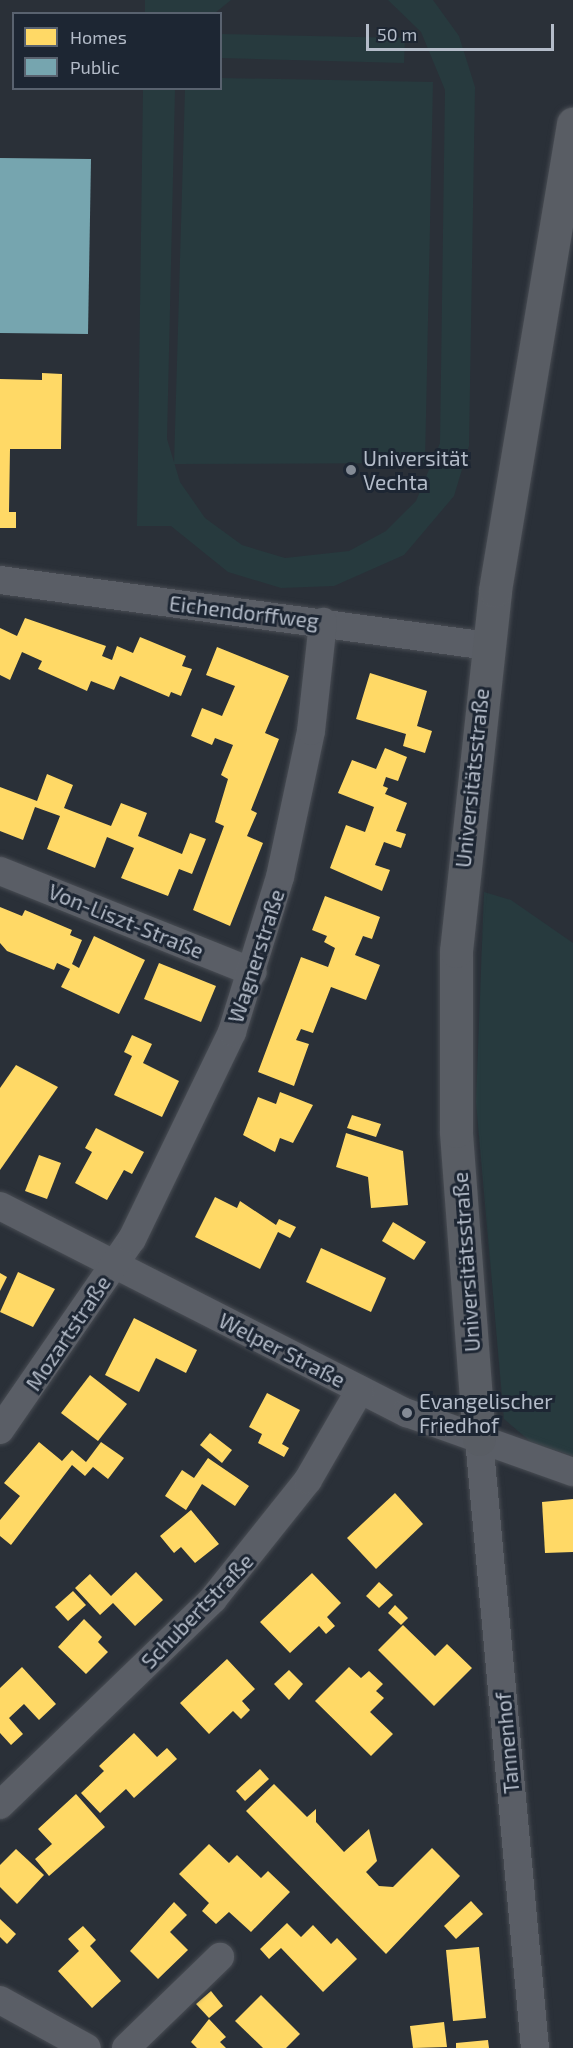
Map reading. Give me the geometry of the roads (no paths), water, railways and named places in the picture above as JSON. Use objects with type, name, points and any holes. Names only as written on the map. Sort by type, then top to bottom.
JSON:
[{"type":"street","name":"Universitätsstraße","points":[[479,1439],[452,1041],[461,881],[487,645],[573,123]]},
{"type":"street","name":"Eichendorffweg","points":[[0,580],[487,645]]},
{"type":"street","name":"Wagnerstraße","points":[[114,1264],[132,1239],[188,1125],[253,972],[302,780],[323,622]]},
{"type":"street","name":"Von-Liszt-Straße","points":[[0,871],[253,972]]},
{"type":"street","name":"Welper Straße","points":[[0,1206],[360,1390],[479,1439],[573,1472]]},
{"type":"street","name":"Mozartstraße","points":[[0,1430],[114,1264]]},
{"type":"street","name":"Schubertstraße","points":[[0,1805],[213,1599],[308,1480],[360,1390]]},
{"type":"street","name":"Tannenhof","points":[[479,1439],[535,2048]]},
{"type":"street","points":[[126,2048],[220,1957]]},
{"type":"street","points":[[0,2000],[87,2048]]},
{"type":"place","name":"Universität Vechta","points":[[351,470]]},
{"type":"place","name":"Evangelischer Friedhof","points":[[407,1413]]}]
